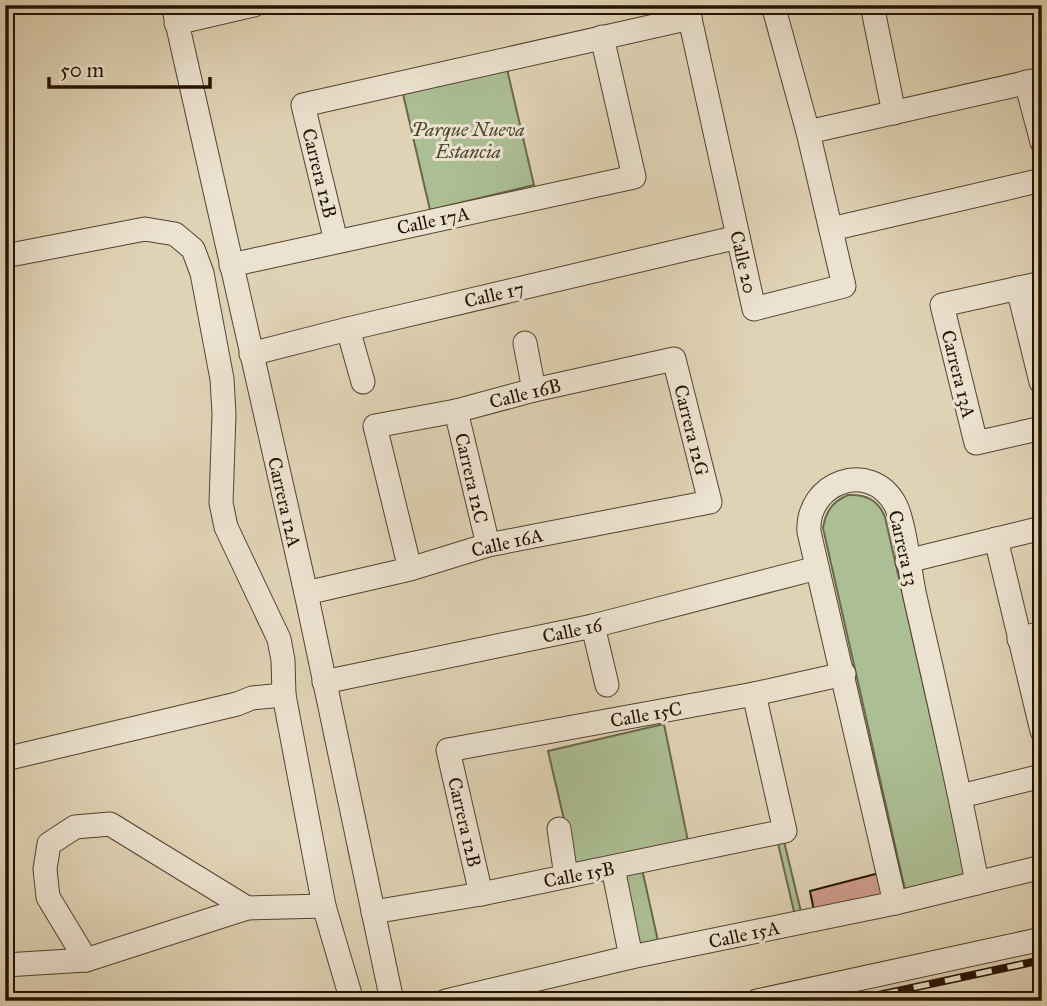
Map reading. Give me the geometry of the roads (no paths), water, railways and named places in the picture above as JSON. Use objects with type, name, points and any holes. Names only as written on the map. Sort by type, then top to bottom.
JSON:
[{"type":"street","points":[[175,14],[254,5]]},
{"type":"street","name":"Calle 20","points":[[688,11],[754,309],[844,286],[808,132],[774,5]]},
{"type":"street","points":[[872,5],[894,113]]},
{"type":"street","points":[[602,37],[688,11]]},
{"type":"street","name":"Carrera 12A","points":[[175,14],[306,593],[393,1001]]},
{"type":"street","name":"Carrera 12B","points":[[336,241],[303,105],[602,37]]},
{"type":"street","name":"Calle 17A","points":[[231,265],[634,177],[602,37]]},
{"type":"street","points":[[808,132],[1034,81],[1042,142]]},
{"type":"street","points":[[831,229],[1042,180]]},
{"type":"street","points":[[5,256],[145,229],[175,234],[192,249],[201,273],[222,379],[224,414],[221,503],[226,527],[279,639],[283,660],[284,695],[324,906],[352,1001]]},
{"type":"street","name":"Calle 17","points":[[251,354],[348,328],[738,237]]},
{"type":"street","points":[[1041,383],[1018,288],[1042,283]]},
{"type":"street","name":"Carrera 13A","points":[[1018,288],[942,305],[976,443],[1042,428]]},
{"type":"street","points":[[348,328],[363,382]]},
{"type":"street","points":[[525,343],[534,390]]},
{"type":"street","name":"Calle 16B","points":[[410,569],[375,426],[456,411],[534,390],[674,359]]},
{"type":"street","name":"Carrera 12G","points":[[674,359],[710,502]]},
{"type":"street","name":"Carrera 12C","points":[[456,411],[488,545]]},
{"type":"street","name":"Carrera 13","points":[[895,903],[809,532],[813,509],[827,490],[841,482],[864,481],[882,489],[895,503],[899,512],[907,561],[961,796],[977,883]]},
{"type":"street","name":"Calle 16A","points":[[306,593],[410,569],[488,545],[710,502]]},
{"type":"street","points":[[907,561],[1042,528]]},
{"type":"street","points":[[996,539],[1042,732]]},
{"type":"street","name":"Calle 16","points":[[324,682],[593,626],[817,568]]},
{"type":"street","points":[[593,626],[607,685]]},
{"type":"street","points":[[1019,639],[1042,633]]},
{"type":"street","name":"Calle 15C","points":[[448,750],[754,694],[844,674]]},
{"type":"street","name":"Calle 15B","points":[[373,912],[481,894],[785,831],[754,694]]},
{"type":"street","points":[[5,759],[237,704],[252,698],[284,695]]},
{"type":"street","name":"Carrera 12B","points":[[448,750],[481,894]]},
{"type":"street","points":[[961,796],[1042,776]]},
{"type":"street","points":[[86,960],[48,897],[45,869],[49,844],[75,828],[110,824],[247,908]]},
{"type":"street","points":[[559,829],[566,876]]},
{"type":"street","name":"Calle 15A","points":[[446,1001],[631,957],[895,903],[1042,867]]},
{"type":"street","points":[[613,868],[631,957]]},
{"type":"street","points":[[5,965],[86,960],[247,908],[324,906]]},
{"type":"street","points":[[757,1001],[1042,939]]},
{"type":"railway","points":[[851,1001],[1042,960]]},
{"type":"park label","name":"Parque Nueva Estancia","points":[[468,140]]}]
